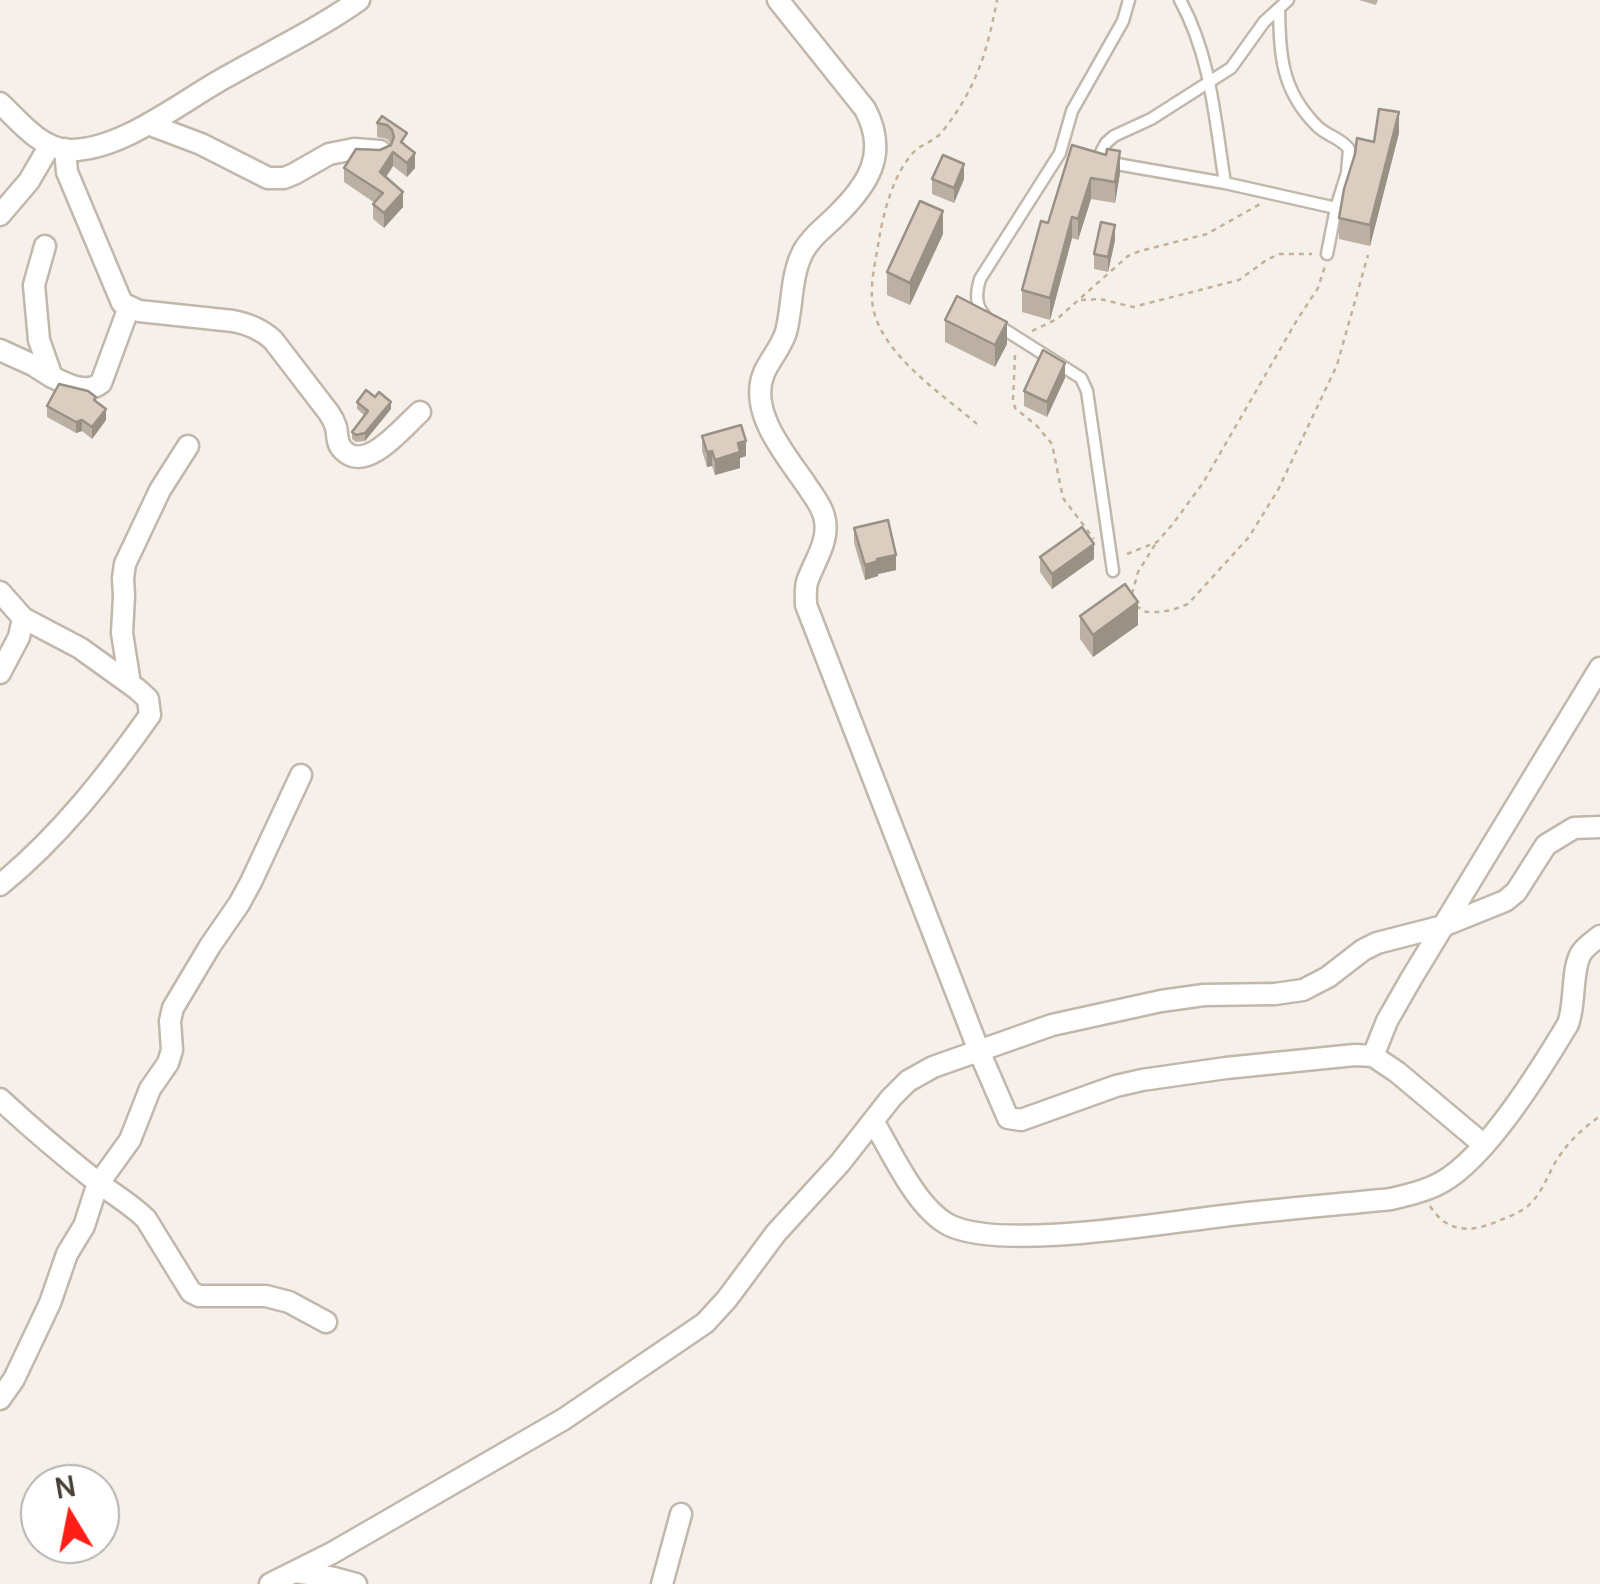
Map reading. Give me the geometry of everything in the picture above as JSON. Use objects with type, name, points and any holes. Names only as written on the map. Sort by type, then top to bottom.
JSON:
[{"type":"street","points":[[778,0],[865,109],[876,137],[876,155],[857,194],[804,250],[784,338],[764,372],[760,390],[763,412],[782,451],[820,505],[826,520],[822,548],[806,588],[806,604],[978,1050],[1008,1118],[1037,1115],[1116,1086],[1181,1073],[1373,1056],[1484,1145]]},
{"type":"street","points":[[0,103],[39,139],[57,147],[96,146],[148,124],[351,2]]},
{"type":"street","points":[[148,124],[200,144],[268,178],[284,178],[329,154],[354,149],[380,151]]},
{"type":"street","points":[[0,215],[57,147]]},
{"type":"street","points":[[57,147],[122,303],[159,314],[233,320],[262,331],[329,413],[339,444],[356,457],[378,451],[420,412]]},
{"type":"street","points":[[45,246],[34,285],[39,340],[52,377]]},
{"type":"street","points":[[0,350],[70,385],[96,388],[101,384],[128,307]]},
{"type":"street","points":[[130,684],[122,633],[125,564],[160,490],[188,446]]},
{"type":"street","points":[[0,592],[22,618],[80,648],[130,684],[148,699],[150,715],[109,773],[28,862],[0,885]]},
{"type":"street","points":[[0,673],[18,637],[22,618]]},
{"type":"street","points":[[1373,1056],[1387,1021],[1442,926],[1600,668]]},
{"type":"street","points":[[0,1398],[14,1379],[50,1303],[99,1183],[130,1140],[150,1089],[168,1062],[173,1008],[252,882],[301,776]]},
{"type":"street","points":[[270,1584],[332,1553],[564,1420],[705,1323],[776,1233],[908,1082],[933,1067],[1052,1025],[1162,1001],[1303,990],[1328,978],[1377,943],[1491,908],[1516,892],[1546,846],[1561,834],[1574,828],[1600,827]]},
{"type":"street","points":[[874,1121],[925,1204],[950,1226],[984,1234],[1038,1236],[1391,1199],[1443,1182],[1484,1145],[1568,1024],[1580,954],[1600,936]]},
{"type":"street","points":[[0,1099],[38,1135],[146,1219],[190,1292],[199,1296],[266,1296],[289,1302],[326,1322]]},
{"type":"street","points":[[662,1584],[681,1514]]},
{"type":"street","points":[[295,1572],[356,1584]]},
{"type":"lane","points":[[1112,565],[1087,391],[1081,378],[982,314],[976,291],[992,258],[1048,176],[1060,153],[1072,111],[1130,0]]},
{"type":"lane","points":[[1180,0],[1205,58],[1225,183]]},
{"type":"lane","points":[[1096,160],[1114,136],[1231,68],[1264,22],[1284,4]]},
{"type":"lane","points":[[1284,4],[1280,50],[1288,83],[1314,124],[1349,149],[1327,254]]},
{"type":"lane","points":[[1060,153],[1336,208]]},
{"type":"path","points":[[977,424],[889,345],[872,303],[882,225],[896,181],[914,150],[940,136],[974,85],[997,0]]},
{"type":"path","points":[[1157,542],[1112,565],[1063,498],[1052,444],[1012,400],[1017,338],[1057,320],[1128,256],[1207,234],[1275,194]]},
{"type":"path","points":[[1081,300],[1100,299],[1133,307],[1239,280],[1268,258],[1280,254],[1327,254],[1324,275],[1312,300],[1202,484],[1138,572],[1132,592],[1137,608],[1146,612],[1172,610],[1188,604],[1249,537],[1278,490],[1337,365],[1368,255]]},
{"type":"path","points":[[1422,1191],[1432,1211],[1456,1229],[1486,1227],[1510,1217],[1530,1204],[1566,1145],[1600,1116]]},
{"type":"building","points":[[1379,109],[1399,112],[1370,225],[1339,218],[1357,138],[1374,142]]},
{"type":"building","points":[[382,116],[407,133],[401,142],[415,153],[407,163],[393,152],[380,172],[403,192],[384,213],[373,204],[383,193],[344,168],[356,149],[380,150],[391,145],[392,130],[377,123]]},
{"type":"building","points":[[1072,145],[1106,155],[1107,149],[1120,151],[1115,182],[1091,178],[1078,219],[1072,217],[1050,298],[1022,290],[1041,221],[1048,223]]},
{"type":"building","points":[[943,155],[964,164],[954,188],[932,179]]},
{"type":"building","points":[[920,201],[943,211],[910,283],[887,272]]},
{"type":"building","points":[[1101,222],[1115,225],[1108,257],[1094,254]]},
{"type":"building","points":[[957,296],[1007,322],[995,345],[945,320]]},
{"type":"building","points":[[1043,350],[1065,363],[1047,402],[1024,391]]},
{"type":"building","points":[[59,384],[88,391],[106,409],[92,427],[47,406]]},
{"type":"building","points":[[366,390],[375,397],[379,392],[391,402],[365,433],[356,435],[352,432],[368,411],[357,402]]},
{"type":"building","points":[[741,425],[746,441],[738,443],[740,452],[715,460],[712,451],[707,452],[702,436]]},
{"type":"building","points":[[888,520],[896,555],[865,565],[854,528]]},
{"type":"building","points":[[1082,527],[1094,544],[1052,574],[1040,557]]},
{"type":"building","points":[[1125,584],[1138,602],[1093,635],[1080,616]]}]
